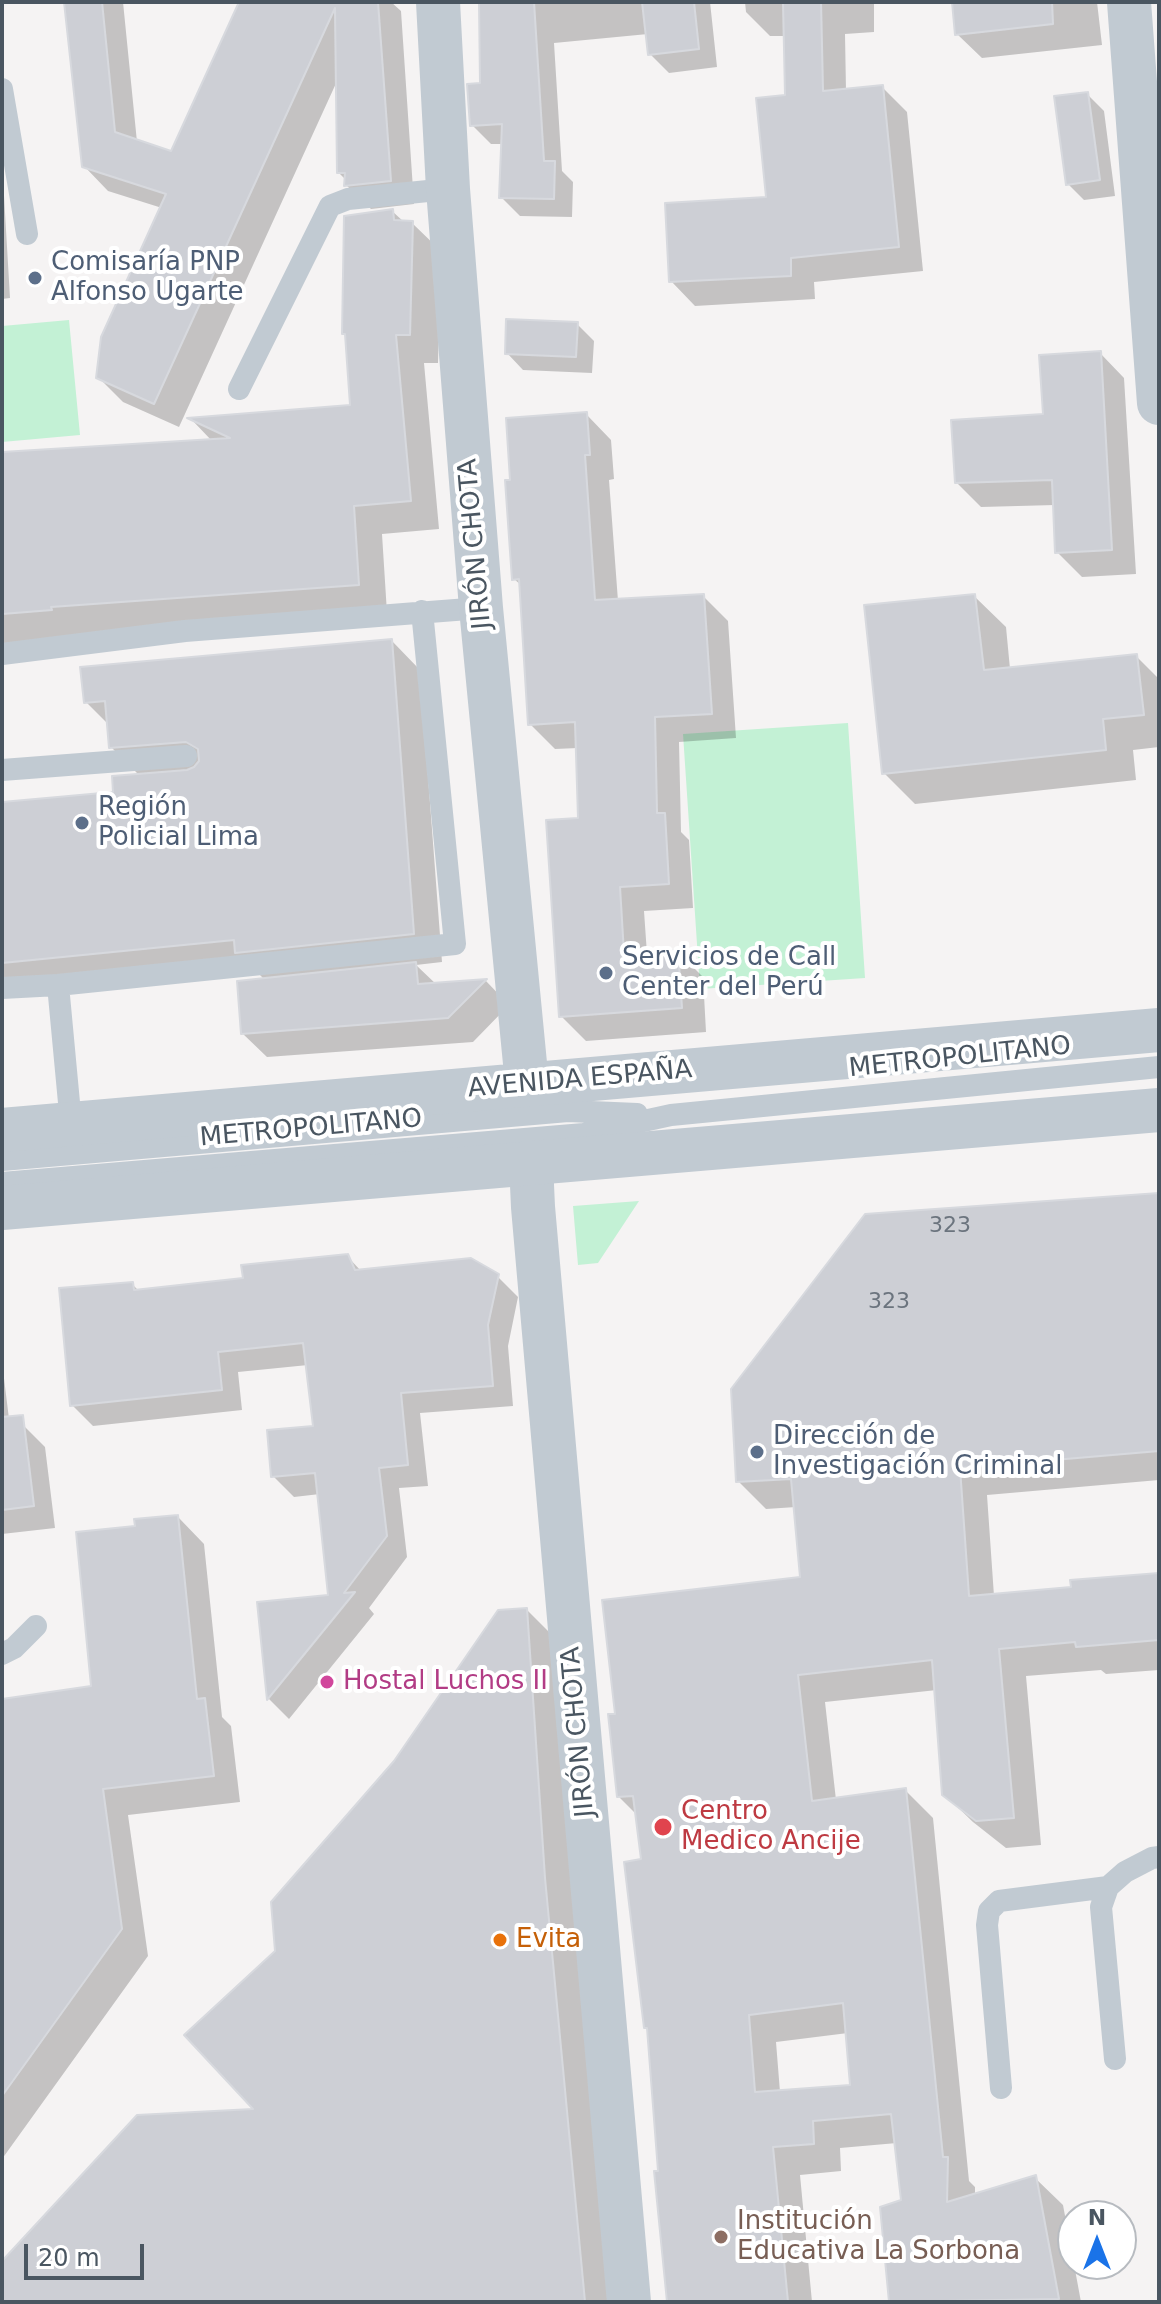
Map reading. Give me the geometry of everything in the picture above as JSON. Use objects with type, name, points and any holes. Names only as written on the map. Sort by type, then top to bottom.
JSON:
[{"type":"street","name":"JIRÓN CHOTA","points":[[438,2],[448,189],[481,608],[527,1084]]},
{"type":"street","points":[[1129,2],[1159,403]]},
{"type":"street","name":"AVENIDA ESPAÑA","points":[[2,1130],[1159,1030]]},
{"type":"street","points":[[2,1208],[1159,1110]]},
{"type":"street","name":"JIRÓN CHOTA","points":[[531,1163],[629,2302]]},
{"type":"lane","points":[[2,89],[27,234]]},
{"type":"lane","points":[[239,389],[330,206],[348,199],[448,189]]},
{"type":"lane","points":[[2,654],[185,631],[481,608]]},
{"type":"lane","points":[[2,988],[58,985],[455,944],[422,611]]},
{"type":"lane","points":[[2,770],[186,756]]},
{"type":"lane","points":[[58,985],[71,1124]]},
{"type":"lane","name":"METROPOLITANO","points":[[2,1183],[584,1134],[671,1115],[1159,1067]]},
{"type":"lane","name":"METROPOLITANO","points":[[2,1160],[568,1111],[671,1115]]},
{"type":"lane","points":[[2,1654],[14,1648],[36,1626]]},
{"type":"lane","points":[[1115,2059],[1101,1907],[1108,1887],[1125,1872],[1159,1857]]},
{"type":"lane","points":[[1001,2088],[987,1925],[989,1911],[999,1901],[1108,1887]]},
{"type":"green space","points":[[69,320],[80,435],[2,442],[2,326]]},
{"type":"green space","points":[[848,723],[865,978],[700,989],[683,734]]},
{"type":"green space","points":[[639,1201],[598,1263],[578,1265],[573,1206]]},
{"type":"building","points":[[64,2],[102,2],[115,132],[171,151],[239,2],[378,2],[391,181],[344,186],[345,173],[337,173],[335,8],[154,404],[96,378],[101,337],[166,194],[82,167]]},
{"type":"building","points":[[479,2],[534,2],[544,161],[555,161],[554,199],[499,198],[502,124],[470,126],[467,84],[480,83]]},
{"type":"building","points":[[642,2],[694,2],[699,49],[648,55]]},
{"type":"building","points":[[783,2],[821,2],[823,91],[883,85],[899,247],[791,258],[791,276],[669,282],[665,203],[766,197],[756,98],[785,95]]},
{"type":"building","points":[[952,2],[1052,2],[1053,24],[955,35]]},
{"type":"building","points":[[1088,92],[1100,180],[1066,185],[1054,96]]},
{"type":"building","points":[[393,209],[394,220],[413,221],[410,335],[396,335],[411,501],[354,506],[359,585],[51,607],[52,610],[2,614],[2,452],[230,438],[187,418],[350,405],[345,334],[342,334],[344,216]]},
{"type":"building","points":[[506,319],[578,322],[576,357],[505,354]]},
{"type":"building","points":[[1101,351],[1112,550],[1055,553],[1052,480],[955,483],[951,420],[1043,414],[1039,355]]},
{"type":"building","points":[[587,412],[590,455],[585,455],[595,600],[704,594],[712,714],[655,717],[657,813],[665,813],[669,884],[620,887],[624,954],[678,950],[682,1008],[559,1017],[546,820],[578,818],[575,722],[528,725],[519,579],[512,580],[505,480],[510,480],[506,418]]},
{"type":"building","points":[[975,594],[984,670],[1137,654],[1144,715],[1103,719],[1106,750],[882,774],[864,605]]},
{"type":"building","points":[[392,639],[414,934],[235,953],[234,940],[2,963],[2,802],[113,792],[112,776],[187,770],[199,761],[198,749],[186,742],[109,748],[105,701],[84,703],[80,667]]},
{"type":"building","points":[[416,962],[418,984],[487,979],[448,1018],[241,1034],[237,981]]},
{"type":"building","points":[[1159,1193],[1159,1451],[960,1468],[969,1596],[1071,1587],[1070,1580],[1159,1573],[1159,1640],[1076,1647],[1075,1642],[999,1649],[1014,1818],[976,1821],[942,1795],[932,1660],[798,1675],[812,1801],[906,1788],[943,2157],[948,2157],[947,2202],[1036,2175],[1059,2299],[889,2302],[880,2207],[901,2200],[891,2114],[813,2121],[814,2144],[773,2147],[788,2302],[667,2302],[654,2171],[658,2171],[647,2028],[644,2028],[624,1862],[641,1859],[633,1796],[617,1797],[608,1714],[615,1714],[602,1600],[800,1577],[791,1479],[736,1482],[731,1389],[865,1214]],"holes":[[[843,2003],[850,2085],[755,2092],[749,2015]]]},
{"type":"building","points":[[348,1254],[355,1270],[471,1258],[499,1274],[488,1325],[493,1386],[401,1393],[408,1465],[379,1468],[387,1536],[344,1593],[355,1592],[267,1700],[257,1602],[328,1595],[315,1473],[271,1477],[267,1430],[313,1426],[303,1343],[218,1352],[222,1390],[70,1406],[59,1288],[133,1282],[134,1290],[243,1278],[241,1265]]},
{"type":"building","points":[[23,1415],[34,1506],[2,1510],[2,1417]]},
{"type":"building","points":[[178,1515],[197,1699],[205,1698],[214,1776],[103,1789],[122,1929],[2,2096],[2,1699],[91,1686],[76,1532],[135,1526],[134,1519]]},
{"type":"building","points":[[527,1608],[545,1878],[585,2302],[2,2302],[2,2261],[137,2115],[253,2109],[184,2035],[275,1951],[271,1902],[394,1761],[498,1610]]},
{"type":"place","name":"Comisaría PNP Alfonso Ugarte","points":[[35,278]]},
{"type":"place","name":"Región Policial Lima","points":[[82,823]]},
{"type":"place","name":"Servicios de Call Center del Perú","points":[[606,973]]},
{"type":"place","name":"Dirección de Investigación Criminal","points":[[757,1452]]},
{"type":"place","name":"Hostal Luchos II","points":[[327,1682]]},
{"type":"place","name":"Centro Medico Ancije","points":[[663,1827]]},
{"type":"place","name":"Evita","points":[[500,1940]]},
{"type":"place","name":"Institución Educativa La Sorbona","points":[[721,2237]]}]
